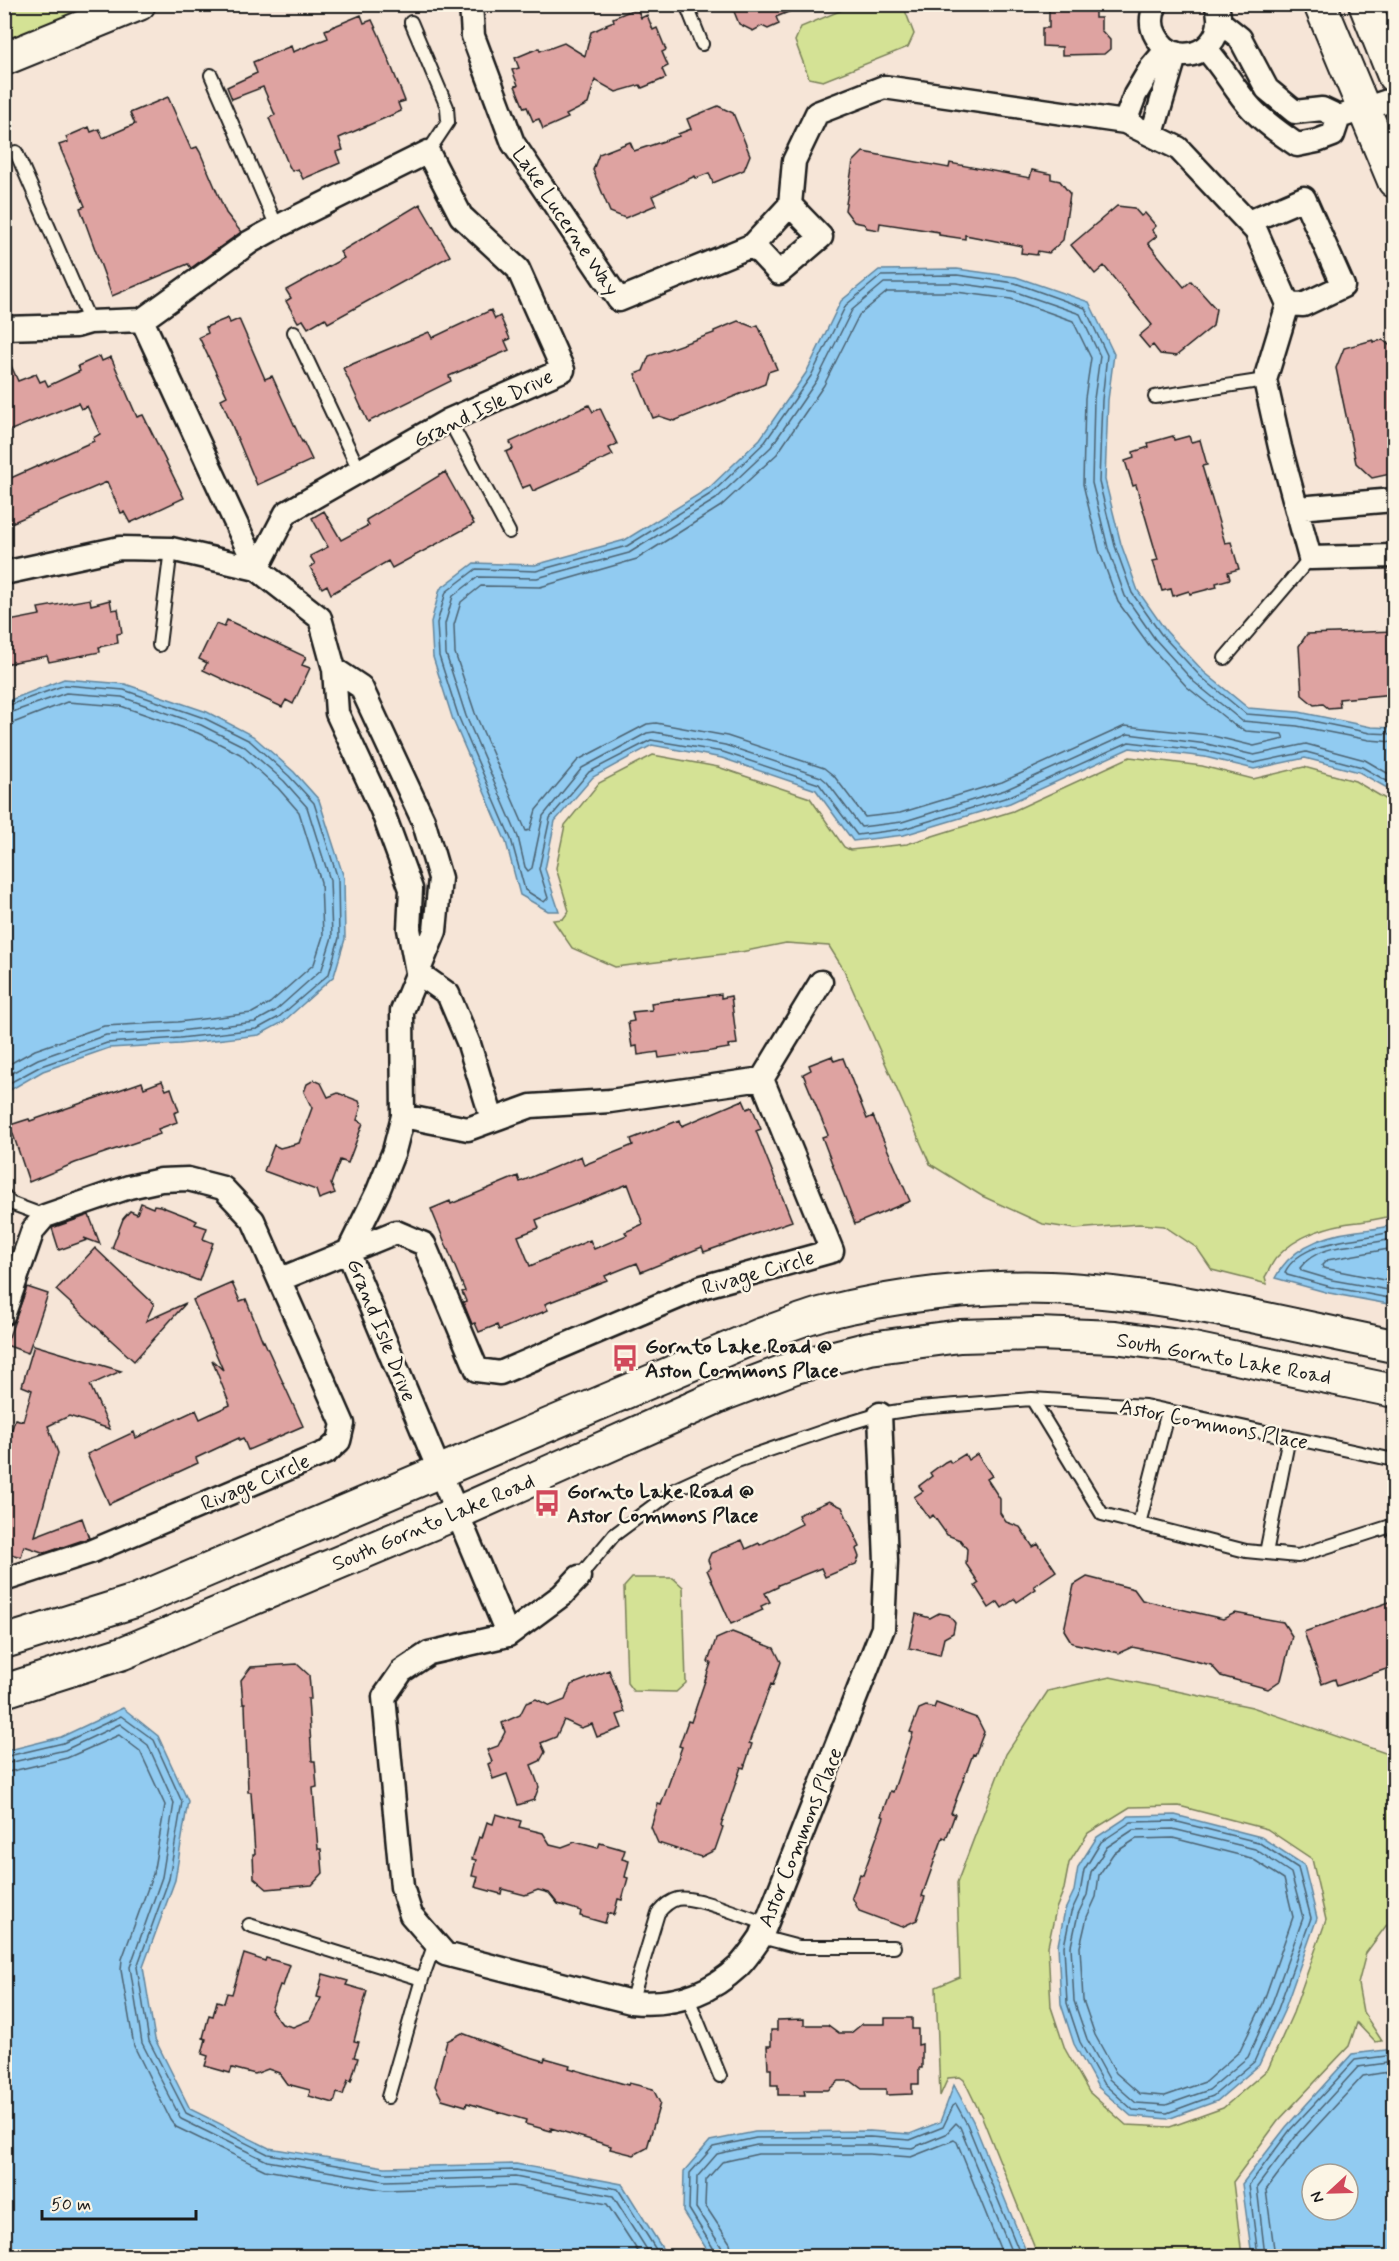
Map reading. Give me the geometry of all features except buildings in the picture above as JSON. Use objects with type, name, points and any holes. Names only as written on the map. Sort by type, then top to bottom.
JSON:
[{"type":"street","points":[[4,59],[139,4]]},
{"type":"street","name":"Lake Lucerne Way","points":[[471,4],[473,36],[513,143],[619,300],[753,245],[790,205]]},
{"type":"street","points":[[1156,4],[1151,20],[1158,41],[1171,51],[1186,55],[1206,49],[1213,42],[1218,32],[1217,9]]},
{"type":"street","points":[[1320,4],[1352,113],[1395,181]]},
{"type":"street","points":[[1365,4],[1395,76]]},
{"type":"street","points":[[1217,9],[1240,38],[1267,89],[1295,112],[1322,109],[1352,113],[1395,99]]},
{"type":"street","points":[[1206,49],[1216,59],[1251,108],[1277,132],[1297,145],[1333,135],[1352,113]]},
{"type":"street","points":[[1125,122],[1135,95],[1151,68],[1171,51]]},
{"type":"street","points":[[1152,134],[1171,51]]},
{"type":"street","points":[[753,245],[779,273],[820,237],[790,205],[794,160],[817,113],[884,87],[1125,122],[1152,134],[1178,148],[1256,231],[1288,304],[1265,380],[1280,447],[1310,558],[1395,556]]},
{"type":"street","points":[[4,328],[76,326],[90,322],[142,320],[250,242],[428,152]]},
{"type":"street","name":"Grand Isle Drive","points":[[257,568],[286,513],[449,420],[563,370],[518,269],[461,216],[428,152]]},
{"type":"street","points":[[1248,222],[1304,198],[1343,286],[1303,305],[1288,304]]},
{"type":"street","points":[[142,320],[257,568]]},
{"type":"street","points":[[1298,508],[1395,500]]},
{"type":"street","points":[[4,573],[120,548],[171,549],[257,568],[320,618],[334,669],[338,713],[379,804],[411,888],[409,929],[417,972],[448,994],[470,1044],[476,1074],[492,1119]]},
{"type":"street","name":"Grand Isle Drive","points":[[334,669],[361,687],[423,820],[440,878],[435,931],[402,1011],[403,1116],[394,1151],[378,1191],[348,1252],[457,1513]]},
{"type":"street","points":[[379,804],[409,791]]},
{"type":"street","points":[[403,1116],[468,1129],[531,1106],[610,1101],[762,1079],[821,982]]},
{"type":"street","name":"Rivage Circle","points":[[281,1279],[396,1232],[424,1244],[477,1370],[500,1373],[702,1287],[832,1251],[762,1079]]},
{"type":"street","name":"Rivage Circle","points":[[4,1580],[90,1551],[327,1452],[339,1441],[344,1424],[253,1220],[223,1188],[188,1179],[161,1180],[129,1187],[45,1216]]},
{"type":"street","points":[[4,1313],[33,1230],[45,1216]]},
{"type":"street","name":"South Gornto Lake Road","points":[[4,1642],[135,1601],[759,1335],[825,1313],[902,1298],[970,1290],[1047,1288],[1116,1293],[1209,1308],[1395,1346]]},
{"type":"street","name":"South Gornto Lake Road","points":[[4,1691],[123,1653],[457,1513],[724,1394],[795,1367],[870,1348],[960,1336],[1038,1334],[1115,1337],[1179,1346],[1395,1391]]},
{"type":"street","name":"Astor Commons Place","points":[[579,1577],[562,1595],[508,1635],[429,1653],[402,1671],[384,1697],[402,1887],[411,1915],[445,1954],[631,2002],[653,2004],[688,1998],[716,1985],[739,1966],[764,1931],[882,1628],[885,1561],[880,1414]]},
{"type":"street","points":[[457,1513],[508,1635]]},
{"type":"lane","points":[[686,4],[702,44]]},
{"type":"lane","points":[[411,22],[447,107],[448,122],[428,152]]},
{"type":"lane","points":[[211,75],[277,227]]},
{"type":"lane","points":[[16,152],[90,322]]},
{"type":"lane","points":[[294,332],[360,472]]},
{"type":"lane","points":[[1155,397],[1265,380]]},
{"type":"lane","points":[[449,420],[509,532]]},
{"type":"lane","points":[[159,645],[171,549]]},
{"type":"lane","points":[[1225,658],[1310,558]]},
{"type":"lane","points":[[4,1195],[10,1203],[45,1216]]},
{"type":"lane","points":[[1032,1398],[1102,1514],[1246,1551],[1299,1556],[1395,1525]]},
{"type":"lane","name":"Astor Commons Place","points":[[579,1577],[614,1535],[676,1489],[737,1461],[833,1428],[880,1414],[919,1408],[1032,1398],[1145,1406],[1395,1460]]},
{"type":"lane","points":[[1139,1524],[1168,1411]]},
{"type":"lane","points":[[1266,1553],[1289,1437]]},
{"type":"lane","points":[[631,2002],[658,1913],[665,1905],[676,1899],[691,1899],[799,1947],[894,1947]]},
{"type":"lane","points":[[249,1925],[422,1979]]},
{"type":"lane","points":[[388,2097],[422,1979],[435,1943]]},
{"type":"lane","points":[[688,1998],[720,2076]]},
{"type":"green space","points":[[5,5],[113,5],[5,48]]},
{"type":"green space","points":[[854,5],[903,5],[914,34],[908,47],[823,81],[809,78],[795,41],[801,27]]},
{"type":"green space","points":[[653,755],[718,767],[810,798],[844,847],[850,850],[907,844],[1013,811],[1130,757],[1202,766],[1253,779],[1304,767],[1355,781],[1394,804],[1394,1215],[1336,1226],[1304,1237],[1285,1249],[1275,1259],[1265,1277],[1267,1284],[1212,1270],[1197,1248],[1164,1226],[1139,1224],[1075,1229],[1043,1224],[982,1196],[930,1164],[844,970],[829,946],[786,943],[741,952],[615,967],[572,948],[553,920],[563,919],[569,911],[556,868],[565,825],[599,783]]},
{"type":"green space","points":[[632,1578],[673,1578],[683,1587],[686,1683],[676,1692],[633,1691],[627,1683],[624,1587]]},
{"type":"green space","points":[[1110,1677],[1252,1707],[1394,1756],[1394,1915],[1366,1953],[1358,1984],[1363,2012],[1382,2041],[1375,2042],[1357,2023],[1349,2046],[1278,2121],[1233,2182],[1242,2256],[1038,2256],[982,2117],[964,2080],[960,2077],[948,2078],[940,2096],[936,1987],[960,1977],[957,1883],[1006,1754],[1048,1691]],"holes":[[[1179,1806],[1267,1829],[1312,1859],[1326,1920],[1293,2013],[1268,2069],[1223,2108],[1170,2127],[1126,2125],[1089,2092],[1065,2049],[1051,2007],[1048,1946],[1069,1863],[1088,1833],[1130,1807]]]},
{"type":"water","points":[[957,269],[1016,277],[1089,302],[1114,354],[1108,400],[1105,480],[1121,544],[1138,591],[1166,631],[1204,672],[1248,708],[1299,712],[1371,727],[1394,728],[1394,792],[1359,772],[1305,758],[1254,769],[1205,757],[1130,748],[1010,803],[904,835],[853,841],[816,790],[722,758],[652,745],[593,777],[555,821],[545,869],[559,911],[548,911],[520,895],[506,842],[453,720],[433,657],[431,622],[440,589],[474,563],[535,565],[625,540],[709,488],[760,439],[806,373],[841,301],[879,270]]},
{"type":"water","points":[[64,679],[125,684],[207,712],[253,736],[294,772],[319,800],[344,878],[345,939],[334,976],[283,1022],[259,1035],[180,1044],[109,1048],[43,1071],[5,1093],[5,702]]},
{"type":"water","points":[[1394,1224],[1394,1305],[1329,1293],[1275,1278],[1290,1258],[1321,1239]]},
{"type":"water","points":[[123,1708],[158,1736],[188,1801],[175,1880],[143,1967],[155,2039],[190,2109],[269,2148],[385,2167],[516,2164],[622,2184],[667,2256],[5,2256],[5,1751],[61,1737]]},
{"type":"water","points":[[1175,1815],[1261,1837],[1304,1865],[1317,1918],[1284,2011],[1259,2065],[1217,2101],[1168,2119],[1131,2116],[1098,2087],[1074,2044],[1061,2004],[1058,1945],[1065,1910],[1074,1891],[1078,1867],[1097,1837],[1129,1816]]},
{"type":"water","points":[[1394,2049],[1394,2256],[1252,2256],[1242,2184],[1286,2127],[1352,2054]]},
{"type":"water","points":[[954,2085],[973,2121],[1028,2256],[711,2256],[683,2212],[684,2171],[710,2141],[755,2132],[870,2131],[910,2134],[940,2122]]},
{"type":"place","name":"Gornto Lake Road @ Aston Commons Place","points":[[625,1358]]},
{"type":"place","name":"Gornto Lake Road @ Astor Commons Place","points":[[547,1503]]}]
